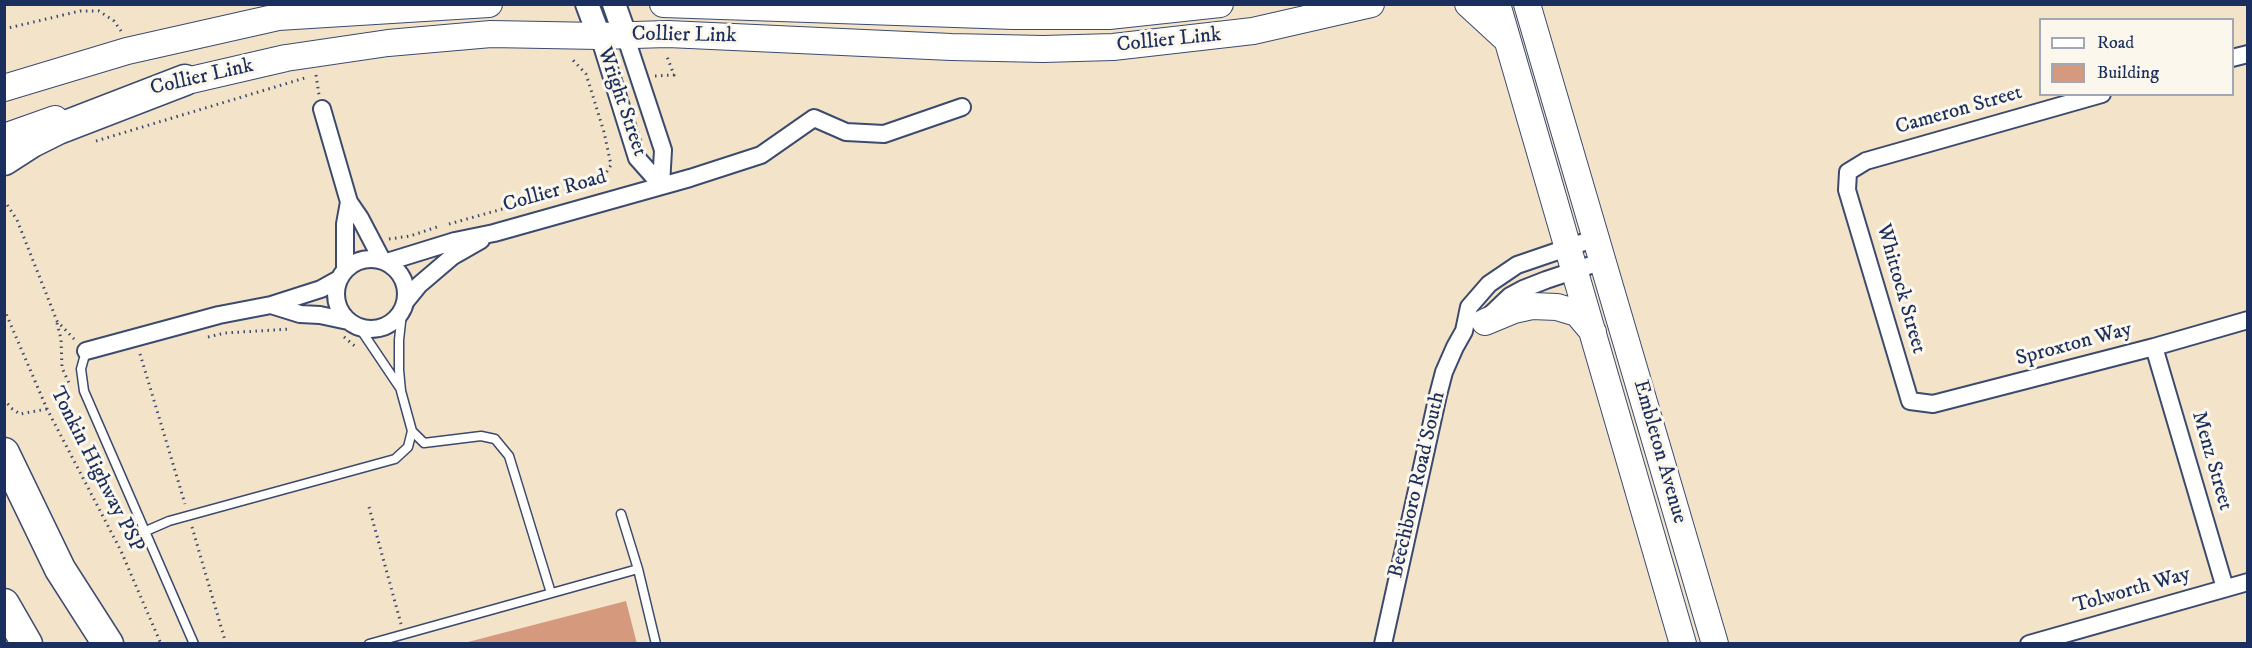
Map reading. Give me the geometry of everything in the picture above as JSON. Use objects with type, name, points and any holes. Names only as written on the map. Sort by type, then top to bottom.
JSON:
[{"type":"highway","points":[[4,160],[58,129],[185,80]]},
{"type":"highway","points":[[4,453],[60,569],[108,644]]},
{"type":"highway","points":[[4,604],[27,644]]},
{"type":"main road","name":"Collier Link","points":[[4,88],[127,51],[278,16],[489,4]]},
{"type":"main road","name":"Collier Link","points":[[663,4],[1013,16],[1109,16],[1220,4]]},
{"type":"main road","name":"Collier Link","points":[[4,137],[85,108],[185,80],[286,58],[318,68],[388,43],[490,34],[599,36],[668,34],[951,47],[1043,49],[1113,47],[1253,32],[1371,4]]},
{"type":"main road","points":[[1468,4],[1508,42]]},
{"type":"main road","points":[[1497,4],[1571,259]]},
{"type":"main road","points":[[1527,4],[1600,250]]},
{"type":"main road","points":[[1535,32],[1542,4]]},
{"type":"main road","name":"Embleton Avenue","points":[[1600,250],[1714,644]]},
{"type":"main road","name":"Embleton Avenue","points":[[1571,259],[1683,644]]},
{"type":"main road","points":[[1475,326],[1508,312],[1532,306],[1557,307],[1577,313],[1593,332]]},
{"type":"main road","points":[[1634,471],[1642,466],[1645,460],[1640,437],[1645,404]]},
{"type":"street","name":"Wright Street","points":[[587,4],[637,158],[661,185]]},
{"type":"street","name":"Wright Street","points":[[614,4],[663,150],[661,185]]},
{"type":"street","name":"Cameron Street","points":[[1847,190],[1848,172],[1866,161],[2095,96]]},
{"type":"street","name":"Collier Road","points":[[385,261],[455,241],[494,233],[761,155],[814,118],[846,132],[884,134],[962,106]]},
{"type":"street","points":[[272,305],[350,328],[371,329],[394,322],[404,307],[407,290],[404,279],[397,269],[385,261],[349,202],[322,109]]},
{"type":"street","name":"Whittock Street","points":[[1847,190],[1910,401]]},
{"type":"street","points":[[349,202],[345,224],[342,274],[336,290],[336,302],[350,328]]},
{"type":"street","name":"Collier Road","points":[[404,307],[419,285],[453,256],[494,233]]},
{"type":"street","name":"Beechboro Road South","points":[[1475,326],[1469,307],[1489,284],[1517,265],[1571,259],[1600,250]]},
{"type":"street","name":"Beechboro Road South","points":[[1383,644],[1438,394],[1455,346],[1510,296],[1546,280],[1571,259],[1600,250]]},
{"type":"street","points":[[86,351],[219,315],[272,305],[321,290],[354,262],[365,259],[385,261]]},
{"type":"street","name":"Sproxton Way","points":[[1910,401],[1933,404],[2154,347],[2247,320]]},
{"type":"street","name":"Menz Street","points":[[2154,347],[2224,588]]},
{"type":"street","name":"Tolworth Way","points":[[2029,644],[2247,582]]},
{"type":"lane","points":[[146,531],[189,515],[395,459],[408,447],[412,431],[401,391],[399,340],[404,307]]},
{"type":"lane","points":[[350,328],[401,391]]},
{"type":"lane","points":[[86,351],[81,369],[84,391],[194,644]]},
{"type":"lane","points":[[412,431],[424,443],[481,436],[495,440],[502,447],[509,456],[551,593]]},
{"type":"lane","points":[[621,514],[638,568],[656,644]]},
{"type":"lane","points":[[369,644],[638,568]]},
{"type":"path","points":[[4,29],[80,11],[99,11],[120,28],[127,51]]},
{"type":"path","points":[[382,240],[410,236],[598,182],[611,165],[610,154],[586,74],[573,58],[564,57]]},
{"type":"path","points":[[92,142],[318,68],[322,109]]},
{"type":"path","points":[[4,200],[17,220],[57,321],[86,351]]},
{"type":"path","name":"Tonkin Highway PSP","points":[[4,309],[47,409],[121,551],[161,644]]},
{"type":"path","points":[[350,328],[360,351]]},
{"type":"path","points":[[204,338],[225,333],[294,329]]},
{"type":"path","points":[[130,356],[150,351]]},
{"type":"path","points":[[140,354],[226,644]]},
{"type":"path","points":[[4,399],[20,414],[47,409]]},
{"type":"path","points":[[369,507],[402,629]]},
{"type":"building","points":[[626,601],[637,644],[464,643]]}]
